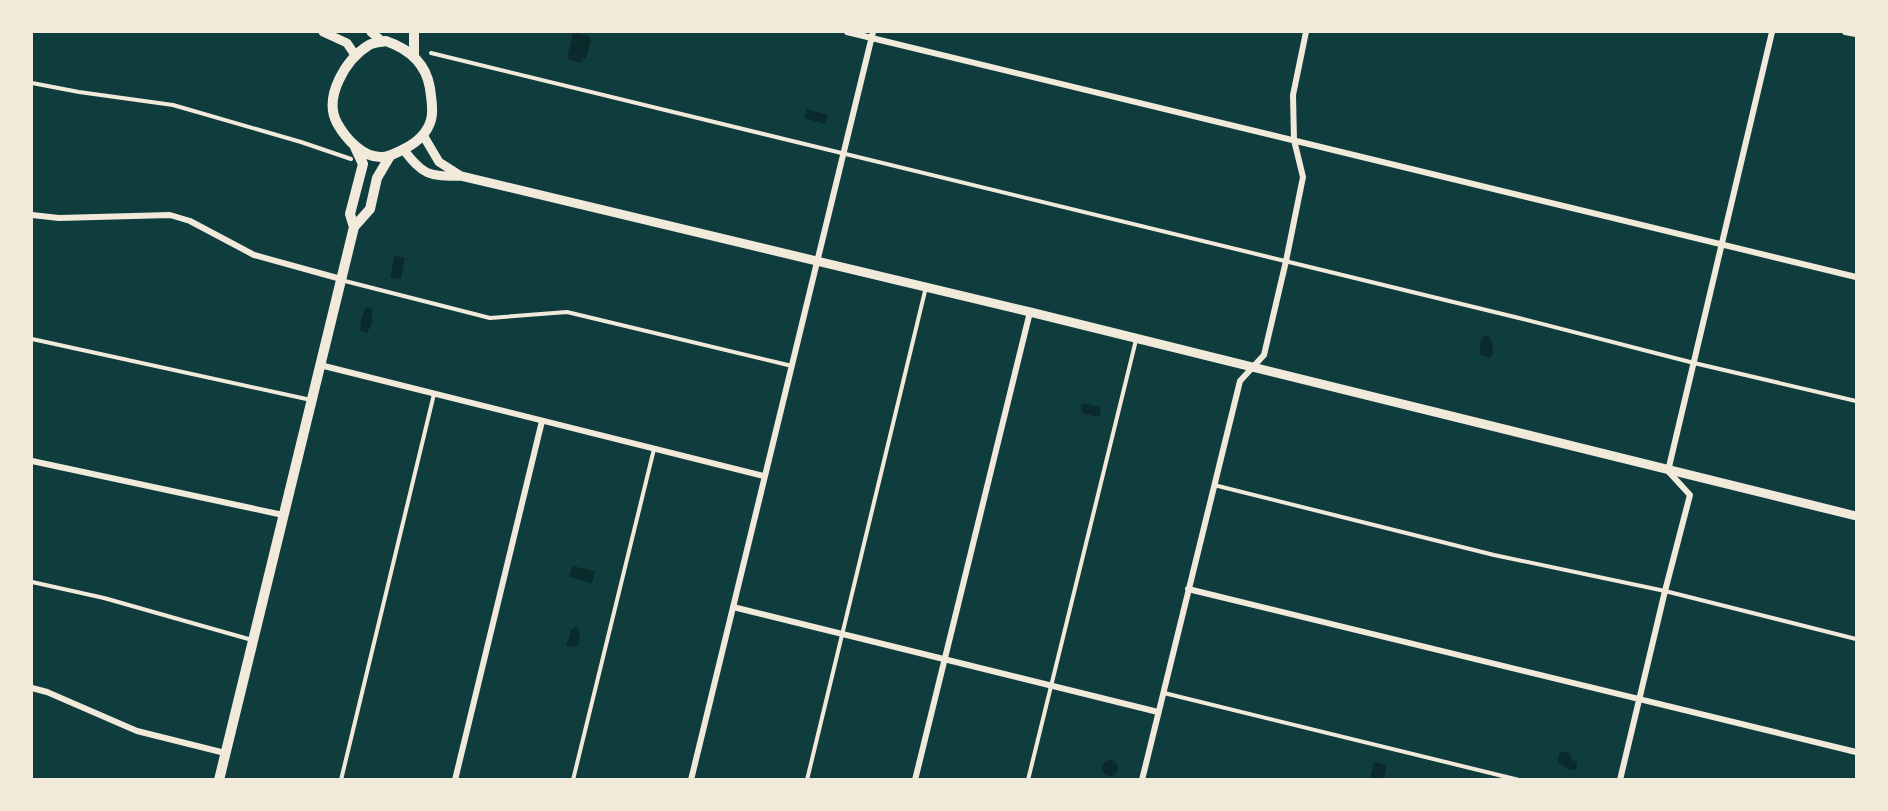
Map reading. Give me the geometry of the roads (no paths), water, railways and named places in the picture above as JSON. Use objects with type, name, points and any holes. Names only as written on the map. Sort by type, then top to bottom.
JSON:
[{"type":"main road","points":[[414,32],[414,57]]},
{"type":"main road","points":[[386,38],[401,46],[422,65],[428,78],[433,107],[431,122],[423,135],[412,145],[381,158],[367,154],[355,146],[341,131],[334,118],[332,101],[337,86],[355,55],[371,44],[386,38]]},
{"type":"main road","points":[[354,227],[350,214],[363,164],[355,146]]},
{"type":"main road","points":[[219,780],[354,227],[370,209],[377,178],[390,156]]},
{"type":"street","points":[[323,32],[347,43],[355,55]]},
{"type":"street","points":[[371,32],[386,38]]},
{"type":"street","points":[[847,32],[872,34],[1294,140],[1857,277]]},
{"type":"street","points":[[1142,780],[1240,381],[1264,355],[1286,261],[1303,177],[1294,140],[1293,95],[1306,32]]},
{"type":"street","points":[[1668,471],[1772,32]]},
{"type":"street","points":[[1845,32],[1857,34]]},
{"type":"street","points":[[692,780],[872,34]]},
{"type":"street","points":[[423,135],[439,162],[462,176]]},
{"type":"street","points":[[403,149],[417,168],[437,177],[462,176],[1030,312],[1857,516]]},
{"type":"street","points":[[32,215],[59,218],[170,215],[190,221],[254,255],[341,279]]},
{"type":"street","points":[[915,780],[1030,312]]},
{"type":"street","points":[[320,365],[764,476]]},
{"type":"street","points":[[456,780],[542,421]]},
{"type":"street","points":[[32,461],[284,515]]},
{"type":"street","points":[[1620,780],[1690,495],[1668,471]]},
{"type":"street","points":[[1188,590],[1857,752]]},
{"type":"street","points":[[733,607],[1158,712]]},
{"type":"street","points":[[32,688],[47,692],[137,731],[225,753]]},
{"type":"lane","points":[[431,53],[1857,401]]},
{"type":"lane","points":[[32,83],[173,105],[351,159]]},
{"type":"lane","points":[[341,279],[490,318],[567,312],[792,366]]},
{"type":"lane","points":[[807,780],[926,287]]},
{"type":"lane","points":[[32,339],[311,400]]},
{"type":"lane","points":[[1028,780],[1137,339]]},
{"type":"lane","points":[[341,780],[434,394]]},
{"type":"lane","points":[[573,780],[654,449]]},
{"type":"lane","points":[[1213,485],[1494,555],[1665,591],[1857,639]]},
{"type":"lane","points":[[32,582],[104,598],[253,640]]},
{"type":"lane","points":[[1162,693],[1519,780]]},
{"type":"water","points":[[573,32],[588,36],[591,40],[586,59],[582,58],[581,63],[567,59]]},
{"type":"water","points":[[807,109],[828,115],[825,124],[804,118]]},
{"type":"water","points":[[395,255],[405,258],[401,279],[390,277]]},
{"type":"water","points":[[366,307],[372,309],[372,323],[367,333],[360,331]]},
{"type":"water","points":[[1484,336],[1492,340],[1493,355],[1489,358],[1479,354],[1481,339]]},
{"type":"water","points":[[1084,403],[1100,407],[1101,414],[1098,417],[1082,413],[1081,405]]},
{"type":"water","points":[[572,566],[595,571],[592,583],[569,577]]},
{"type":"water","points":[[576,627],[580,632],[578,646],[568,647],[566,644],[570,630]]},
{"type":"water","points":[[1564,751],[1577,762],[1577,769],[1569,770],[1558,761],[1559,754]]},
{"type":"water","points":[[1110,760],[1116,762],[1118,768],[1116,774],[1110,776],[1104,774],[1102,768],[1104,762]]},
{"type":"water","points":[[1374,762],[1387,765],[1384,779],[1370,779]]}]
